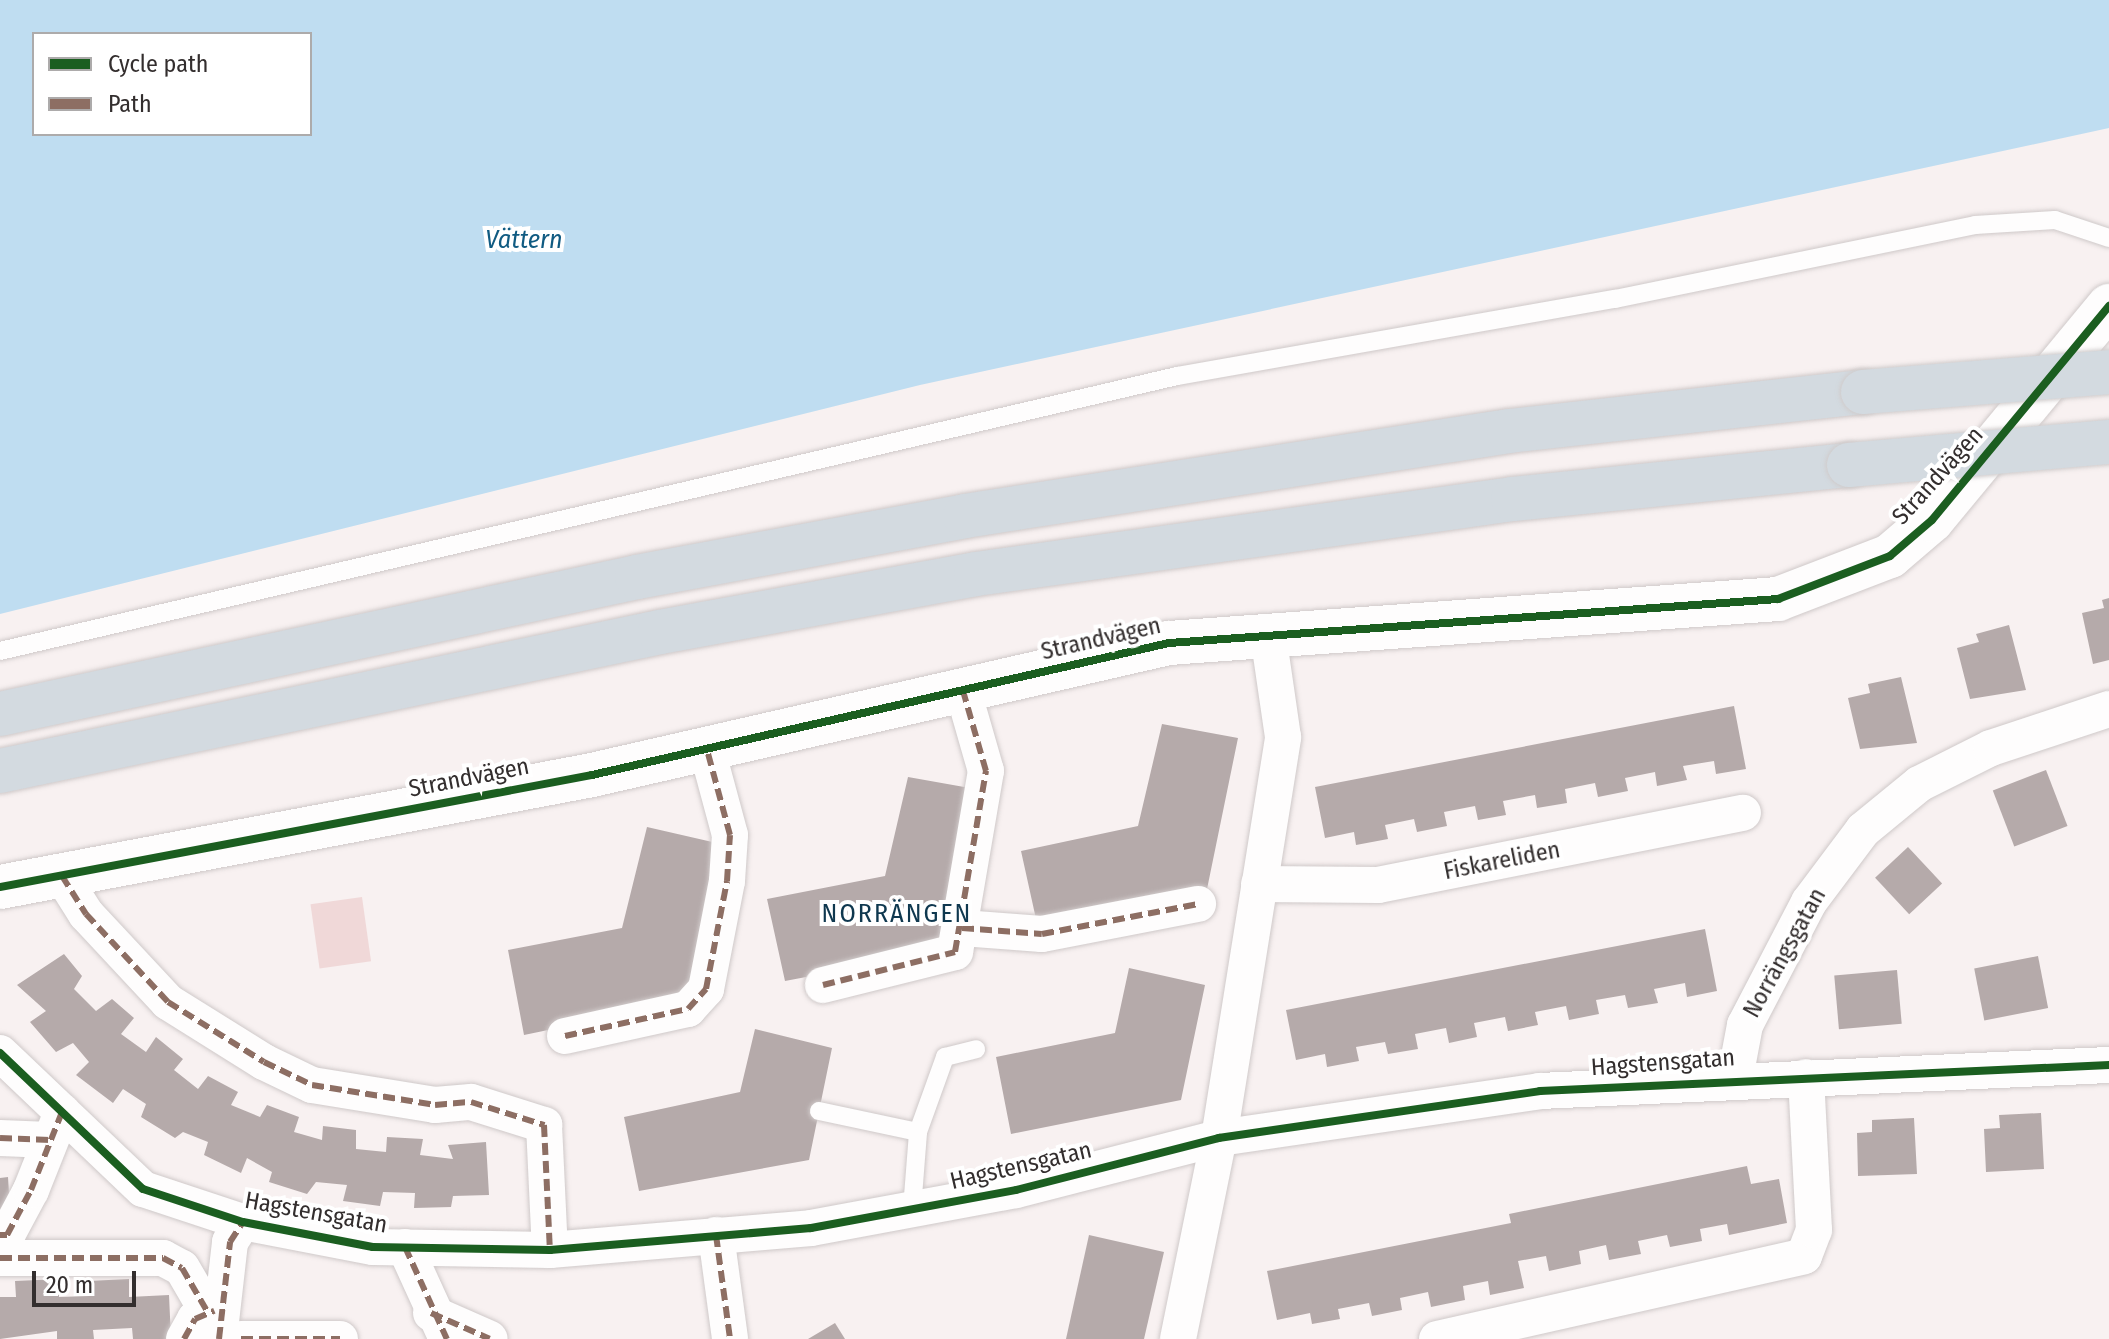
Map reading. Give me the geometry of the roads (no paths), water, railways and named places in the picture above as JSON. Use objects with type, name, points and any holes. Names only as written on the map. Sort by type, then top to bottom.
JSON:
[{"type":"highway","points":[[0,714],[637,577],[965,516],[1509,431],[1863,392],[2109,372]]},
{"type":"highway","points":[[0,771],[660,632],[976,574],[1513,499],[2109,442]]},
{"type":"street","name":"Strandvägen","points":[[0,887],[707,750],[1169,643],[1738,605],[1778,599],[1851,575],[1890,556],[1932,520],[2109,306]]},
{"type":"street","points":[[1178,1339],[1219,1138],[1283,737],[1268,634]]},
{"type":"street","points":[[823,985],[955,952],[962,928],[986,771],[963,691]]},
{"type":"street","name":"Norrängsgatan","points":[[1735,1078],[1745,1025],[1809,902],[1863,830],[1919,784],[1967,760],[2066,719],[2109,709]]},
{"type":"street","points":[[565,1036],[688,1009],[706,989],[727,881],[730,835],[707,750]]},
{"type":"street","name":"Fiskareliden","points":[[1259,884],[1378,885],[1743,813]]},
{"type":"street","points":[[62,876],[86,914],[168,1002],[264,1062],[312,1085],[435,1105],[471,1102],[544,1125],[550,1250]]},
{"type":"street","points":[[962,928],[1042,934],[1198,904]]},
{"type":"street","name":"Hagstensgatan","points":[[0,1053],[56,1126],[143,1189],[243,1222],[405,1247],[550,1250],[811,1228],[1016,1190],[1219,1138],[1540,1091],[1735,1078],[2109,1065]]},
{"type":"street","points":[[1437,1339],[1804,1256],[1814,1230],[1806,1077]]},
{"type":"street","points":[[0,1138],[56,1126]]},
{"type":"street","points":[[0,1235],[7,1235],[25,1201],[56,1126]]},
{"type":"street","points":[[184,1339],[215,1320],[230,1242],[243,1222]]},
{"type":"street","points":[[716,1235],[724,1338]]},
{"type":"street","points":[[405,1247],[439,1326],[490,1339]]},
{"type":"street","points":[[0,1258],[163,1258],[182,1268],[215,1320]]},
{"type":"street","points":[[241,1339],[340,1339]]},
{"type":"lane","points":[[0,651],[1177,376],[1615,299],[1975,225],[2055,220],[2109,238]]},
{"type":"lane","points":[[912,1209],[918,1132],[945,1057],[976,1049]]},
{"type":"lane","points":[[819,1111],[918,1132]]},
{"type":"water","name":"Vättern","points":[[0,0],[2109,0],[2109,128],[920,385],[0,614]]},
{"type":"district","name":"NORRÄNGEN","points":[[897,914]]}]
